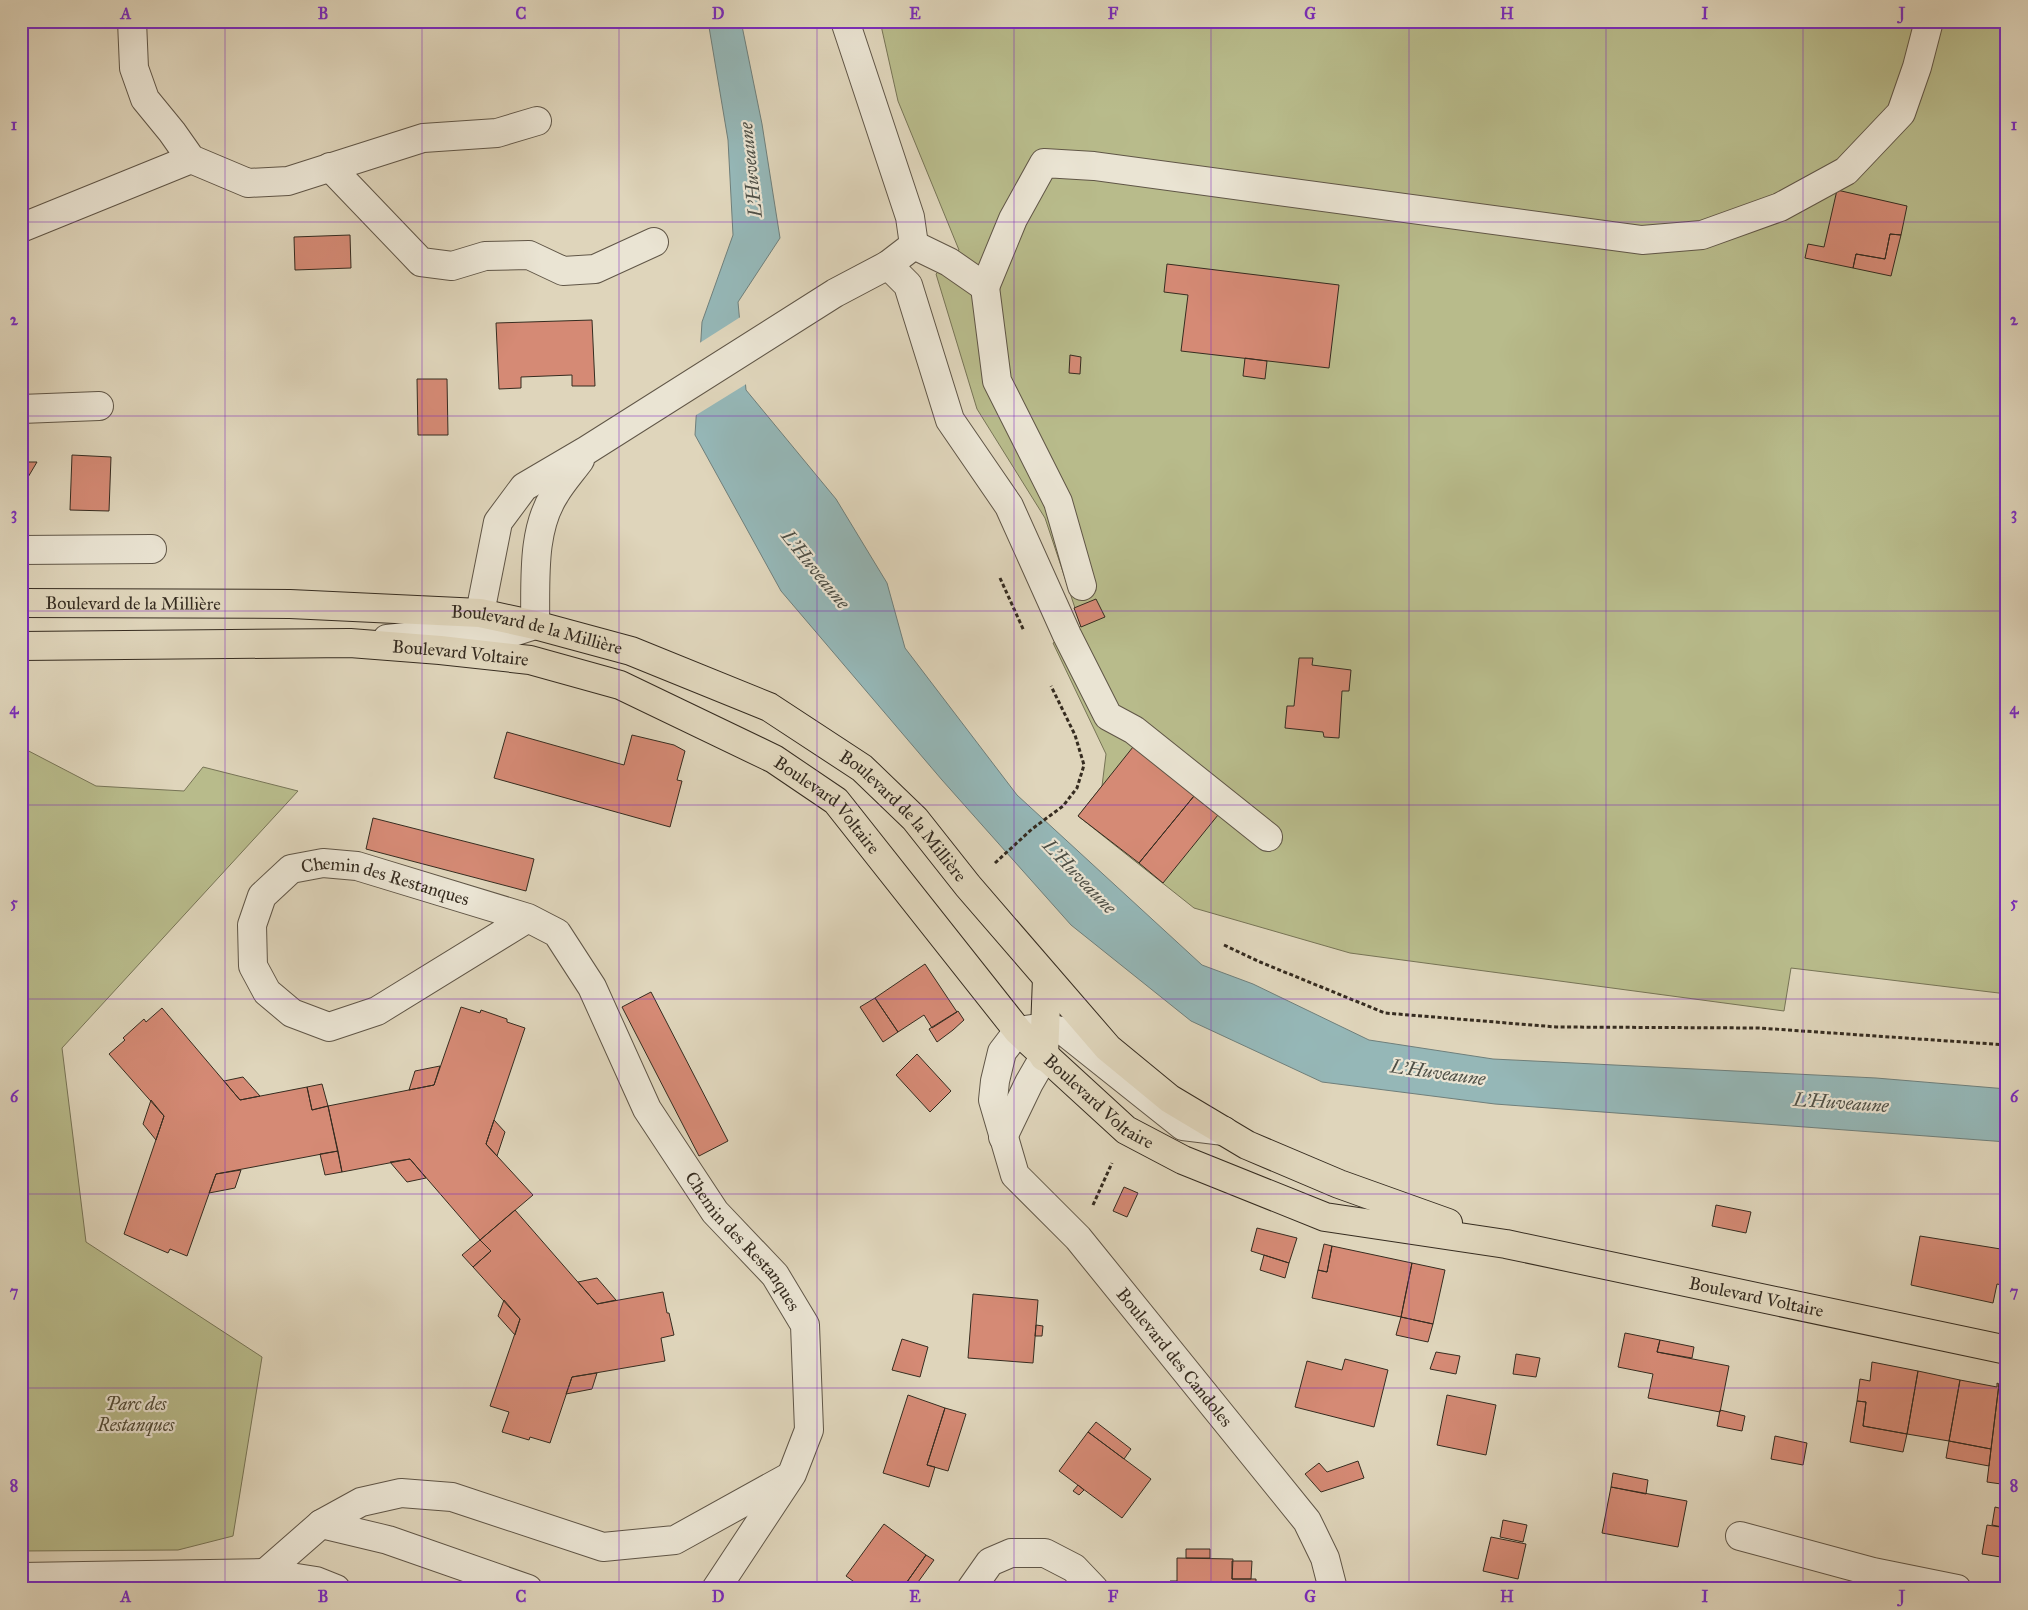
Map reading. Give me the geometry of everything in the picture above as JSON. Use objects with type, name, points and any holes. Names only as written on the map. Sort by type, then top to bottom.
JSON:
[{"type":"main road","name":"Boulevard de la Millière","points":[[26,607],[290,604],[480,613],[535,625],[631,651],[769,707],[862,768],[915,819],[968,886]]},
{"type":"main road","points":[[480,613],[530,660]]},
{"type":"main road","name":"Boulevard Voltaire","points":[[21,646],[350,643],[530,660],[620,685],[774,759],[836,801],[1018,1031],[1044,1057],[1126,1130],[1183,1160],[1324,1216],[1506,1244],[2007,1350]]},
{"type":"main road","name":"Boulevard Voltaire","points":[[968,886],[1108,1048],[1170,1099],[1247,1145],[1340,1184],[1506,1244]]},
{"type":"main road","points":[[1044,1057],[1047,978]]},
{"type":"street","points":[[132,21],[134,68],[145,99],[191,159],[248,183],[288,181],[423,138],[497,133],[537,120]]},
{"type":"street","points":[[845,21],[910,217],[914,245]]},
{"type":"street","points":[[1082,586],[1058,502],[997,381],[985,288],[1013,219],[1044,163],[1094,166],[1642,240],[1702,235],[1780,207],[1846,171],[1901,113],[1918,67],[1929,21]]},
{"type":"street","points":[[21,228],[191,159]]},
{"type":"street","points":[[330,167],[421,262],[452,266],[485,256],[529,255],[563,271],[595,269],[654,242]]},
{"type":"street","points":[[480,613],[498,522],[524,487],[587,450],[835,293],[888,265],[914,245]]},
{"type":"street","points":[[914,245],[948,262],[985,288]]},
{"type":"street","points":[[888,265],[908,286],[950,420],[1009,506],[1067,634],[1108,716],[1134,730],[1268,837]]},
{"type":"street","points":[[21,409],[99,406]]},
{"type":"street","points":[[350,643],[443,632],[504,635],[535,625],[537,554],[543,521],[554,495],[587,450]]},
{"type":"street","points":[[21,550],[152,549]]},
{"type":"street","name":"Chemin des Restanques","points":[[528,918],[377,1011],[329,1027],[292,1013],[267,992],[253,966],[252,925],[262,896],[290,869],[323,863],[357,866],[528,918],[557,934],[592,987],[647,1109],[715,1212],[775,1275],[805,1325],[809,1430],[792,1474],[716,1589]]},
{"type":"street","points":[[1018,1031],[1046,1027],[1065,1032],[1183,1126],[1224,1131]]},
{"type":"street","name":"Boulevard des Candoles","points":[[1018,1031],[1002,1052],[995,1081],[993,1100],[1015,1175],[1078,1238],[1307,1521],[1324,1558],[1333,1589]]},
{"type":"street","points":[[1003,1137],[1029,1082],[1044,1057]]},
{"type":"street","points":[[264,1573],[321,1524],[361,1502],[401,1493],[452,1497],[603,1547],[675,1540],[792,1474]]},
{"type":"street","points":[[321,1524],[388,1540],[528,1589]]},
{"type":"street","points":[[1740,1536],[1873,1572],[1958,1589]]},
{"type":"street","points":[[971,1589],[990,1562],[1011,1553],[1045,1553],[1074,1568],[1094,1589]]},
{"type":"street","points":[[21,1578],[264,1573],[316,1581],[336,1589]]},
{"type":"path","points":[[998,861],[1032,828],[1063,806]]},
{"type":"path","points":[[1224,945],[1260,962],[1385,1013],[1556,1027],[1759,1028],[2007,1045]]},
{"type":"path","points":[[1089,1212],[1114,1159]]},
{"type":"green space","points":[[880,21],[2007,21],[2007,994],[1791,968],[1784,1011],[1350,953],[1194,908],[1078,816],[1102,786],[1106,754],[1053,643],[1081,626],[1045,518],[977,409],[936,274],[959,250],[898,101]]},
{"type":"green space","name":"Parc des Restanques","points":[[21,747],[96,786],[184,791],[203,767],[298,791],[62,1048],[86,1242],[262,1357],[233,1536],[178,1550],[21,1551]]},
{"type":"water","name":"L'Huveaune","points":[[708,21],[741,21],[762,124],[780,238],[738,302],[746,390],[836,499],[887,583],[905,648],[1017,795],[1202,965],[1253,984],[1369,1040],[1493,1059],[1876,1078],[2007,1089],[2007,1142],[1495,1104],[1322,1082],[1191,1021],[1071,925],[942,780],[781,591],[695,435],[702,322],[733,235],[728,140]]},
{"type":"pier","points":[[742,316],[748,383],[693,417],[698,344]]},
{"type":"building","points":[[1837,190],[1907,206],[1901,235],[1890,234],[1885,259],[1856,254],[1853,268],[1805,258],[1808,244],[1824,247]]},
{"type":"building","points":[[1890,234],[1901,235],[1891,276],[1853,268],[1856,254],[1885,259]]},
{"type":"building","points":[[350,235],[351,268],[295,270],[294,237]]},
{"type":"building","points":[[1167,264],[1339,285],[1329,368],[1181,351],[1188,295],[1164,292]]},
{"type":"building","points":[[592,320],[595,386],[572,386],[572,375],[521,377],[521,388],[499,389],[496,323]]},
{"type":"building","points":[[1070,355],[1081,357],[1080,374],[1069,373]]},
{"type":"building","points":[[1245,358],[1267,361],[1265,379],[1243,376]]},
{"type":"building","points":[[417,379],[447,379],[448,435],[418,435]]},
{"type":"building","points":[[72,455],[111,457],[109,511],[70,510]]},
{"type":"building","points":[[21,462],[37,462],[21,489]]},
{"type":"building","points":[[1096,599],[1105,617],[1081,627],[1074,608]]},
{"type":"building","points":[[1299,658],[1313,658],[1312,665],[1351,670],[1349,691],[1342,691],[1339,738],[1324,737],[1323,732],[1285,728],[1287,706],[1294,706]]},
{"type":"building","points":[[507,732],[624,765],[632,735],[674,745],[685,751],[677,780],[682,781],[670,827],[494,778]]},
{"type":"building","points":[[1133,747],[1194,796],[1139,863],[1078,816]]},
{"type":"building","points":[[1194,796],[1218,815],[1163,883],[1139,863]]},
{"type":"building","points":[[373,818],[534,859],[526,891],[366,849]]},
{"type":"building","points":[[925,964],[957,1012],[932,1028],[924,1015],[898,1032],[875,998]]},
{"type":"building","points":[[651,992],[728,1141],[699,1156],[622,1007]]},
{"type":"building","points":[[875,998],[898,1032],[883,1042],[860,1007]]},
{"type":"building","points":[[461,1007],[480,1013],[481,1010],[507,1019],[507,1022],[525,1028],[486,1144],[533,1195],[480,1240],[410,1159],[342,1172],[328,1106],[434,1085]]},
{"type":"building","points":[[162,1008],[240,1100],[307,1087],[312,1110],[328,1106],[338,1151],[216,1174],[187,1256],[170,1249],[168,1253],[124,1234],[164,1116],[109,1054],[144,1019],[146,1022]]},
{"type":"building","points":[[958,1011],[964,1020],[937,1042],[929,1029]]},
{"type":"building","points":[[917,1054],[951,1091],[930,1112],[896,1075]]},
{"type":"building","points":[[440,1066],[434,1085],[409,1090],[415,1071]]},
{"type":"building","points":[[243,1077],[260,1096],[240,1100],[224,1081]]},
{"type":"building","points":[[322,1084],[328,1106],[312,1110],[307,1087]]},
{"type":"building","points":[[151,1100],[164,1116],[156,1140],[143,1124]]},
{"type":"building","points":[[494,1120],[505,1132],[497,1156],[486,1144]]},
{"type":"building","points":[[338,1151],[342,1172],[325,1175],[320,1154]]},
{"type":"building","points":[[410,1159],[426,1178],[407,1182],[390,1162]]},
{"type":"building","points":[[241,1170],[235,1188],[209,1193],[216,1174]]},
{"type":"building","points":[[1124,1187],[1138,1193],[1127,1217],[1113,1211]]},
{"type":"building","points":[[1716,1205],[1751,1212],[1746,1233],[1712,1226]]},
{"type":"building","points":[[515,1210],[597,1304],[663,1292],[674,1335],[661,1338],[665,1361],[572,1377],[550,1443],[530,1437],[529,1440],[502,1432],[509,1412],[490,1406],[520,1319],[473,1267],[491,1251],[480,1240]]},
{"type":"building","points":[[1257,1228],[1297,1238],[1289,1263],[1251,1251]]},
{"type":"building","points":[[1920,1236],[2007,1250],[2007,1286],[1997,1284],[1993,1303],[1911,1285]]},
{"type":"building","points":[[480,1240],[491,1251],[473,1267],[462,1255]]},
{"type":"building","points":[[1324,1244],[1332,1246],[1327,1272],[1318,1270]]},
{"type":"building","points":[[1332,1246],[1412,1263],[1401,1317],[1312,1298],[1318,1270],[1327,1272]]},
{"type":"building","points":[[1264,1255],[1289,1263],[1285,1278],[1260,1270]]},
{"type":"building","points":[[1412,1263],[1445,1270],[1433,1324],[1401,1317]]},
{"type":"building","points":[[597,1278],[616,1300],[597,1304],[578,1282]]},
{"type":"building","points":[[973,1294],[1038,1300],[1033,1363],[968,1358]]},
{"type":"building","points":[[504,1300],[520,1319],[515,1335],[498,1316]]},
{"type":"building","points":[[1401,1317],[1433,1324],[1428,1342],[1396,1335]]},
{"type":"building","points":[[1036,1325],[1043,1326],[1042,1336],[1035,1336]]},
{"type":"building","points":[[1625,1333],[1660,1340],[1657,1352],[1729,1366],[1720,1412],[1648,1398],[1653,1374],[1618,1367]]},
{"type":"building","points":[[902,1339],[928,1347],[920,1377],[892,1370]]},
{"type":"building","points":[[1660,1340],[1694,1347],[1692,1358],[1657,1352]]},
{"type":"building","points":[[1436,1352],[1460,1356],[1456,1374],[1430,1369]]},
{"type":"building","points":[[1516,1354],[1540,1358],[1536,1377],[1513,1374]]},
{"type":"building","points":[[1345,1359],[1388,1370],[1374,1427],[1295,1407],[1307,1361],[1342,1370]]},
{"type":"building","points":[[1872,1362],[1918,1371],[1907,1434],[1863,1426],[1866,1402],[1857,1401],[1860,1379],[1870,1381]]},
{"type":"building","points":[[1918,1371],[1960,1380],[1949,1441],[1907,1434]]},
{"type":"building","points":[[597,1373],[592,1389],[566,1394],[572,1377]]},
{"type":"building","points":[[1960,1380],[1997,1387],[1997,1383],[1999,1384],[1991,1449],[1949,1441]]},
{"type":"building","points":[[1999,1384],[2007,1385],[2007,1453],[2004,1452],[2001,1484],[1987,1482]]},
{"type":"building","points":[[908,1395],[945,1408],[927,1465],[935,1467],[929,1487],[883,1473]]},
{"type":"building","points":[[1447,1395],[1496,1405],[1486,1455],[1437,1445]]},
{"type":"building","points":[[1857,1401],[1866,1402],[1863,1426],[1907,1434],[1903,1452],[1850,1442]]},
{"type":"building","points":[[945,1408],[966,1414],[948,1471],[927,1465]]},
{"type":"building","points":[[1720,1410],[1745,1416],[1742,1431],[1717,1426]]},
{"type":"building","points":[[1096,1422],[1131,1449],[1124,1459],[1088,1432]]},
{"type":"building","points":[[1088,1432],[1151,1479],[1122,1518],[1059,1471]]},
{"type":"building","points":[[1775,1436],[1807,1443],[1803,1465],[1771,1459]]},
{"type":"building","points":[[1949,1441],[1991,1449],[1989,1466],[1946,1458]]},
{"type":"building","points":[[1358,1461],[1364,1478],[1321,1492],[1305,1474],[1319,1463],[1327,1472]]},
{"type":"building","points":[[1613,1473],[1648,1480],[1646,1494],[1611,1487]]},
{"type":"building","points":[[1078,1485],[1084,1490],[1079,1495],[1073,1491]]},
{"type":"building","points":[[1611,1487],[1687,1501],[1678,1547],[1602,1533]]},
{"type":"building","points":[[1995,1507],[2007,1510],[2007,1528],[1992,1525]]},
{"type":"building","points":[[1503,1520],[1527,1525],[1523,1542],[1500,1537]]},
{"type":"building","points":[[884,1524],[926,1555],[902,1589],[864,1589],[846,1576]]},
{"type":"building","points":[[1987,1525],[2007,1528],[2007,1558],[1982,1554]]},
{"type":"building","points":[[1491,1537],[1526,1544],[1518,1579],[1483,1571]]},
{"type":"building","points":[[1186,1549],[1210,1549],[1210,1558],[1186,1558]]},
{"type":"building","points":[[926,1555],[934,1560],[913,1589],[902,1589]]},
{"type":"building","points":[[1177,1558],[1233,1559],[1232,1579],[1256,1579],[1256,1589],[1170,1589],[1170,1581],[1177,1581]]},
{"type":"building","points":[[1232,1561],[1252,1561],[1251,1579],[1232,1579]]}]
